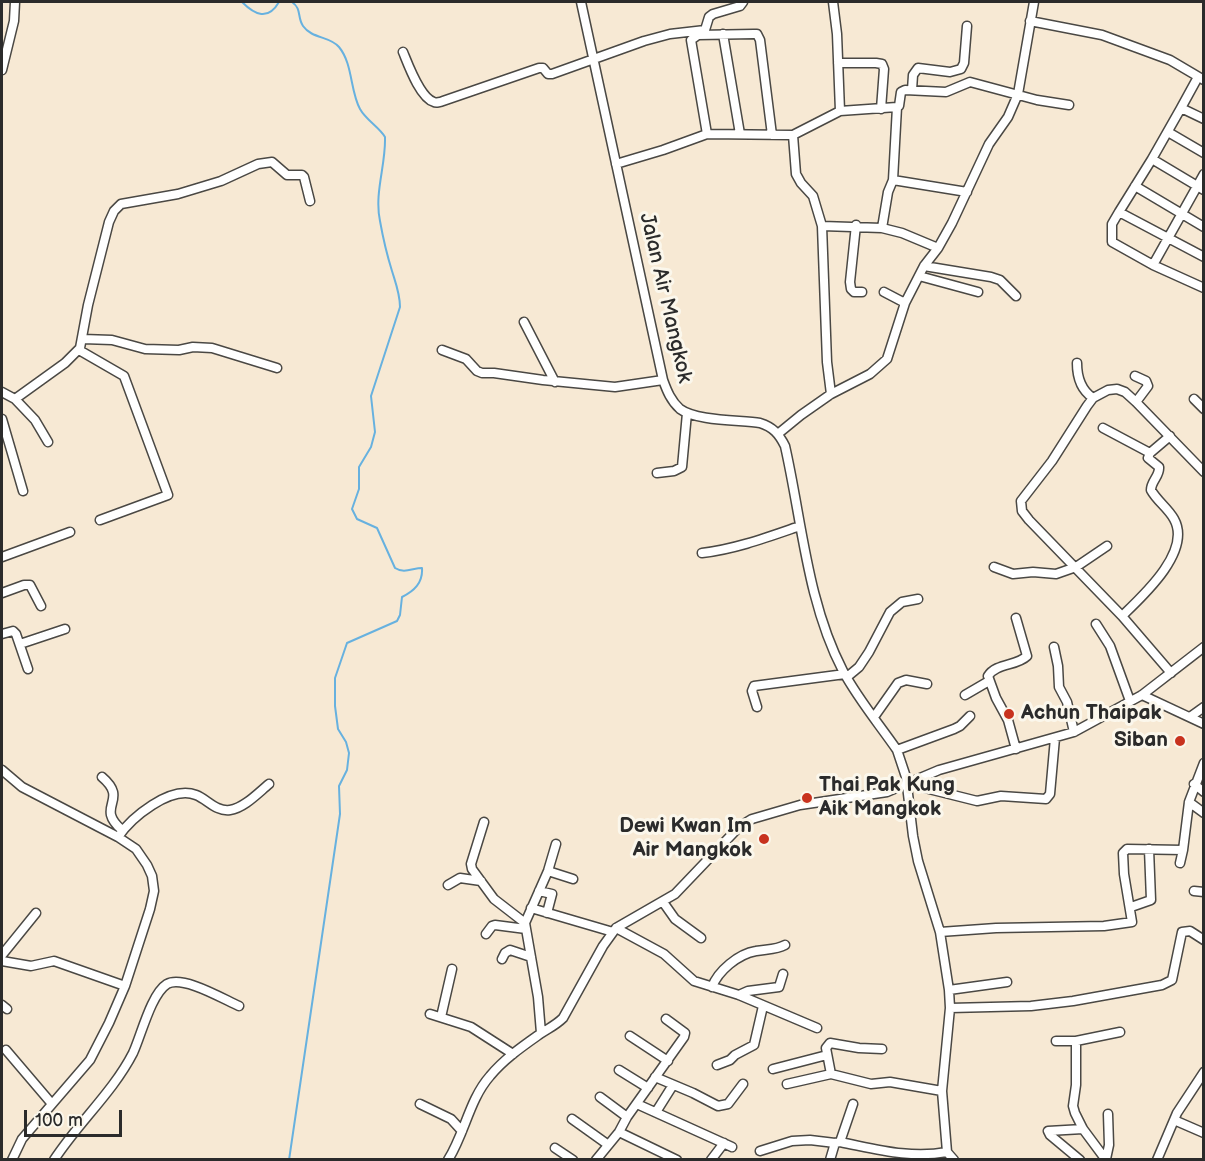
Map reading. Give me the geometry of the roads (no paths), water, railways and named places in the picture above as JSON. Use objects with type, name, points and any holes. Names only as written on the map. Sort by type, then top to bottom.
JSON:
[{"type":"street","points":[[2,70],[14,21],[15,2]]},
{"type":"street","name":"Jalan Air Mangkok","points":[[581,2],[663,380],[669,396],[675,404],[687,412],[760,423],[769,426],[778,434]]},
{"type":"street","points":[[403,52],[427,98],[434,103],[443,102],[539,68],[543,68],[550,75],[644,40],[705,30],[712,14],[740,6],[743,2]]},
{"type":"street","points":[[833,2],[840,111]]},
{"type":"street","points":[[760,1151],[792,1141],[810,1140],[837,1142],[911,1156],[950,1156],[942,1091],[950,1008],[949,990],[940,932],[917,853],[910,782],[897,750],[846,675],[830,642],[814,590],[787,455],[778,434],[831,394],[870,374],[884,364],[890,354],[905,303],[924,266],[938,248],[968,192],[989,144],[1008,117],[1018,94],[1034,2]]},
{"type":"street","points":[[1030,21],[1102,34],[1170,60],[1201,79],[1181,108],[1112,224],[1112,242],[1153,265],[1203,288]]},
{"type":"street","points":[[912,90],[914,75],[918,68],[950,72],[961,69],[964,63],[968,26]]},
{"type":"street","points":[[723,34],[740,134]]},
{"type":"street","points":[[707,134],[691,40],[698,35],[754,34],[759,36],[772,135]]},
{"type":"street","points":[[838,63],[882,64],[884,69],[881,109]]},
{"type":"street","points":[[882,228],[888,192],[893,180],[897,107],[901,92],[912,90],[946,92],[970,82],[1037,100],[1069,105]]},
{"type":"street","points":[[616,164],[707,134],[793,135],[840,111],[897,107]]},
{"type":"street","points":[[1181,108],[1203,118]]},
{"type":"street","points":[[1168,132],[1203,153]]},
{"type":"street","points":[[793,135],[796,174],[813,195],[822,226],[827,362],[831,394]]},
{"type":"street","points":[[1152,159],[1200,188]]},
{"type":"street","points":[[15,399],[65,363],[79,350],[83,339],[89,298],[109,222],[114,211],[121,204],[178,194],[221,181],[264,162],[272,162],[286,175],[302,175],[310,201]]},
{"type":"street","points":[[1153,265],[1180,214],[1200,188],[1203,174]]},
{"type":"street","points":[[893,180],[968,192]]},
{"type":"street","points":[[1135,186],[1203,227]]},
{"type":"street","points":[[1119,212],[1203,257]]},
{"type":"street","points":[[822,226],[856,225],[882,228],[902,233],[938,248]]},
{"type":"street","points":[[856,225],[851,289],[854,292],[862,292]]},
{"type":"street","points":[[924,266],[991,277],[1000,280],[1016,296]]},
{"type":"street","points":[[919,276],[978,292]]},
{"type":"street","points":[[884,292],[905,303]]},
{"type":"street","points":[[524,322],[555,382]]},
{"type":"street","points":[[83,339],[112,340],[145,349],[212,348],[277,368]]},
{"type":"street","points":[[79,350],[124,376],[168,495],[99,520]]},
{"type":"street","points":[[442,350],[466,359],[479,373],[615,387],[663,380]]},
{"type":"street","points":[[1077,363],[1077,372],[1082,387],[1094,398]]},
{"type":"street","points":[[1135,376],[1146,381],[1148,386],[1136,402]]},
{"type":"street","points":[[1170,673],[1122,616],[1029,520],[1022,511],[1021,501],[1052,461],[1094,398],[1108,390],[1117,389],[1125,392],[1203,472]]},
{"type":"street","points":[[2,392],[15,399],[35,420],[48,442]]},
{"type":"street","points":[[1194,399],[1203,409]]},
{"type":"street","points":[[657,473],[674,471],[682,467],[687,412]]},
{"type":"street","points":[[2,419],[23,491]]},
{"type":"street","points":[[1103,428],[1150,453]]},
{"type":"street","points":[[1122,616],[1137,602],[1169,563],[1177,548],[1178,528],[1175,519],[1151,490],[1151,485],[1160,470],[1159,466],[1148,458],[1150,453],[1170,436]]},
{"type":"street","points":[[702,553],[749,543],[800,526]]},
{"type":"street","points":[[2,557],[70,532]]},
{"type":"street","points":[[994,567],[1013,574],[1034,572],[1056,574],[1076,567],[1107,546]]},
{"type":"street","points":[[2,593],[28,585],[32,588],[41,606]]},
{"type":"street","points":[[756,707],[752,691],[754,686],[846,675],[859,667],[890,612],[902,602],[918,599]]},
{"type":"street","points":[[1016,618],[1028,656],[1023,660],[992,670],[988,676],[1008,720],[1016,748]]},
{"type":"street","points":[[1096,624],[1110,646],[1130,701]]},
{"type":"street","points":[[20,645],[65,629]]},
{"type":"street","points":[[2,634],[13,631],[16,634],[28,669]]},
{"type":"street","points":[[1054,647],[1059,687],[1067,702],[1074,732]]},
{"type":"street","points":[[448,1160],[459,1142],[479,1090],[501,1064],[563,1018],[615,930],[663,902],[683,886],[733,832],[752,819],[800,805],[886,792],[939,770],[1074,732],[1142,695],[1203,647]]},
{"type":"street","points":[[874,717],[898,683],[906,680],[927,684]]},
{"type":"street","points":[[965,695],[989,681]]},
{"type":"street","points":[[1142,695],[1203,724]]},
{"type":"street","points":[[1190,717],[1203,707]]},
{"type":"street","points":[[897,750],[954,729],[970,716]]},
{"type":"street","points":[[910,782],[977,801],[1000,796],[1046,799],[1050,794],[1055,738]]},
{"type":"street","points":[[1180,863],[1189,802],[1203,763]]},
{"type":"street","points":[[2,770],[22,787],[120,834]]},
{"type":"street","points":[[12,1160],[22,1139],[90,1060],[125,986],[150,909],[154,891],[152,876],[141,855],[120,834],[111,818],[110,810],[114,790],[111,784],[102,777]]},
{"type":"street","points":[[120,834],[160,799],[181,793],[196,795],[222,810],[228,810],[243,803],[269,784]]},
{"type":"street","points":[[1194,784],[1203,792]]},
{"type":"street","points":[[1189,802],[1203,813]]},
{"type":"street","points":[[484,822],[471,864],[474,872],[494,899],[525,926]]},
{"type":"street","points":[[541,1033],[538,997],[525,926],[548,871],[556,844]]},
{"type":"street","points":[[940,932],[996,928],[1104,926],[1132,922],[1123,853],[1127,849],[1183,850]]},
{"type":"street","points":[[1131,907],[1151,900],[1149,849]]},
{"type":"street","points":[[548,871],[573,879]]},
{"type":"street","points":[[448,885],[460,878],[481,881]]},
{"type":"street","points":[[539,891],[552,894],[547,913]]},
{"type":"street","points":[[663,902],[675,919],[701,938]]},
{"type":"street","points":[[531,908],[615,930],[664,954],[694,981],[739,995],[817,1028]]},
{"type":"street","points":[[2,955],[36,913]]},
{"type":"street","points":[[486,934],[495,925],[525,926]]},
{"type":"street","points":[[950,1008],[1031,1006],[1168,984],[1174,975],[1182,932],[1190,930],[1200,938],[1203,926]]},
{"type":"street","points":[[712,987],[723,970],[749,952],[785,945]]},
{"type":"street","points":[[502,959],[510,950],[531,957]]},
{"type":"street","points":[[2,961],[31,966],[54,961],[125,986]]},
{"type":"street","points":[[441,1017],[452,969]]},
{"type":"street","points":[[739,995],[748,991],[779,987],[783,974]]},
{"type":"street","points":[[54,1160],[65,1142],[122,1072],[156,997],[166,985],[175,981],[186,983],[239,1006]]},
{"type":"street","points":[[949,990],[1007,982]]},
{"type":"street","points":[[717,1065],[754,1045],[763,1006]]},
{"type":"street","points":[[430,1014],[482,1033],[513,1054]]},
{"type":"street","points":[[596,1160],[619,1132],[685,1033],[666,1019]]},
{"type":"street","points":[[1056,1041],[1076,1041],[1120,1032]]},
{"type":"street","points":[[630,1036],[668,1061]]},
{"type":"street","points":[[1076,1041],[1076,1085],[1073,1106],[1083,1129],[1106,1159]]},
{"type":"street","points":[[831,1074],[826,1048],[830,1043],[882,1049]]},
{"type":"street","points":[[6,1050],[52,1104]]},
{"type":"street","points":[[773,1069],[827,1055]]},
{"type":"street","points":[[619,1070],[648,1088]]},
{"type":"street","points":[[1157,1160],[1174,1120],[1203,1072]]},
{"type":"street","points":[[787,1084],[831,1074],[872,1084],[890,1082],[942,1091]]},
{"type":"street","points":[[655,1077],[718,1106],[728,1104],[744,1084]]},
{"type":"street","points":[[656,1112],[673,1085]]},
{"type":"street","points":[[600,1097],[627,1117]]},
{"type":"street","points":[[420,1104],[451,1119],[462,1131]]},
{"type":"street","points":[[638,1104],[728,1145],[711,1160]]},
{"type":"street","points":[[830,1160],[853,1104]]},
{"type":"street","points":[[1106,1159],[1109,1145],[1108,1114]]},
{"type":"street","points":[[572,1119],[608,1144]]},
{"type":"street","points":[[1174,1120],[1203,1132]]},
{"type":"street","points":[[1080,1160],[1048,1131],[1083,1129]]},
{"type":"street","points":[[619,1132],[677,1160]]},
{"type":"street","points":[[555,1148],[573,1160]]},
{"type":"waterway","points":[[242,2],[261,14],[270,12],[279,2]]},
{"type":"waterway","points":[[289,1160],[340,814],[339,786],[347,770],[349,753],[346,742],[338,729],[335,678],[347,643],[397,621],[402,597],[417,586],[422,573],[422,568],[405,571],[395,568],[377,528],[357,519],[352,509],[359,489],[359,467],[371,447],[375,432],[371,396],[400,307],[399,293],[381,227],[378,200],[385,137],[360,109],[344,54],[335,43],[307,30],[301,23],[297,7],[292,2]]},
{"type":"place","name":"Achun Thaipak","points":[[1009,714]]},
{"type":"place","name":"Siban","points":[[1180,741]]},
{"type":"place","name":"Thai Pak Kung Aik Mangkok","points":[[807,798]]},
{"type":"place","name":"Dewi Kwan Im Air Mangkok","points":[[764,839]]}]
